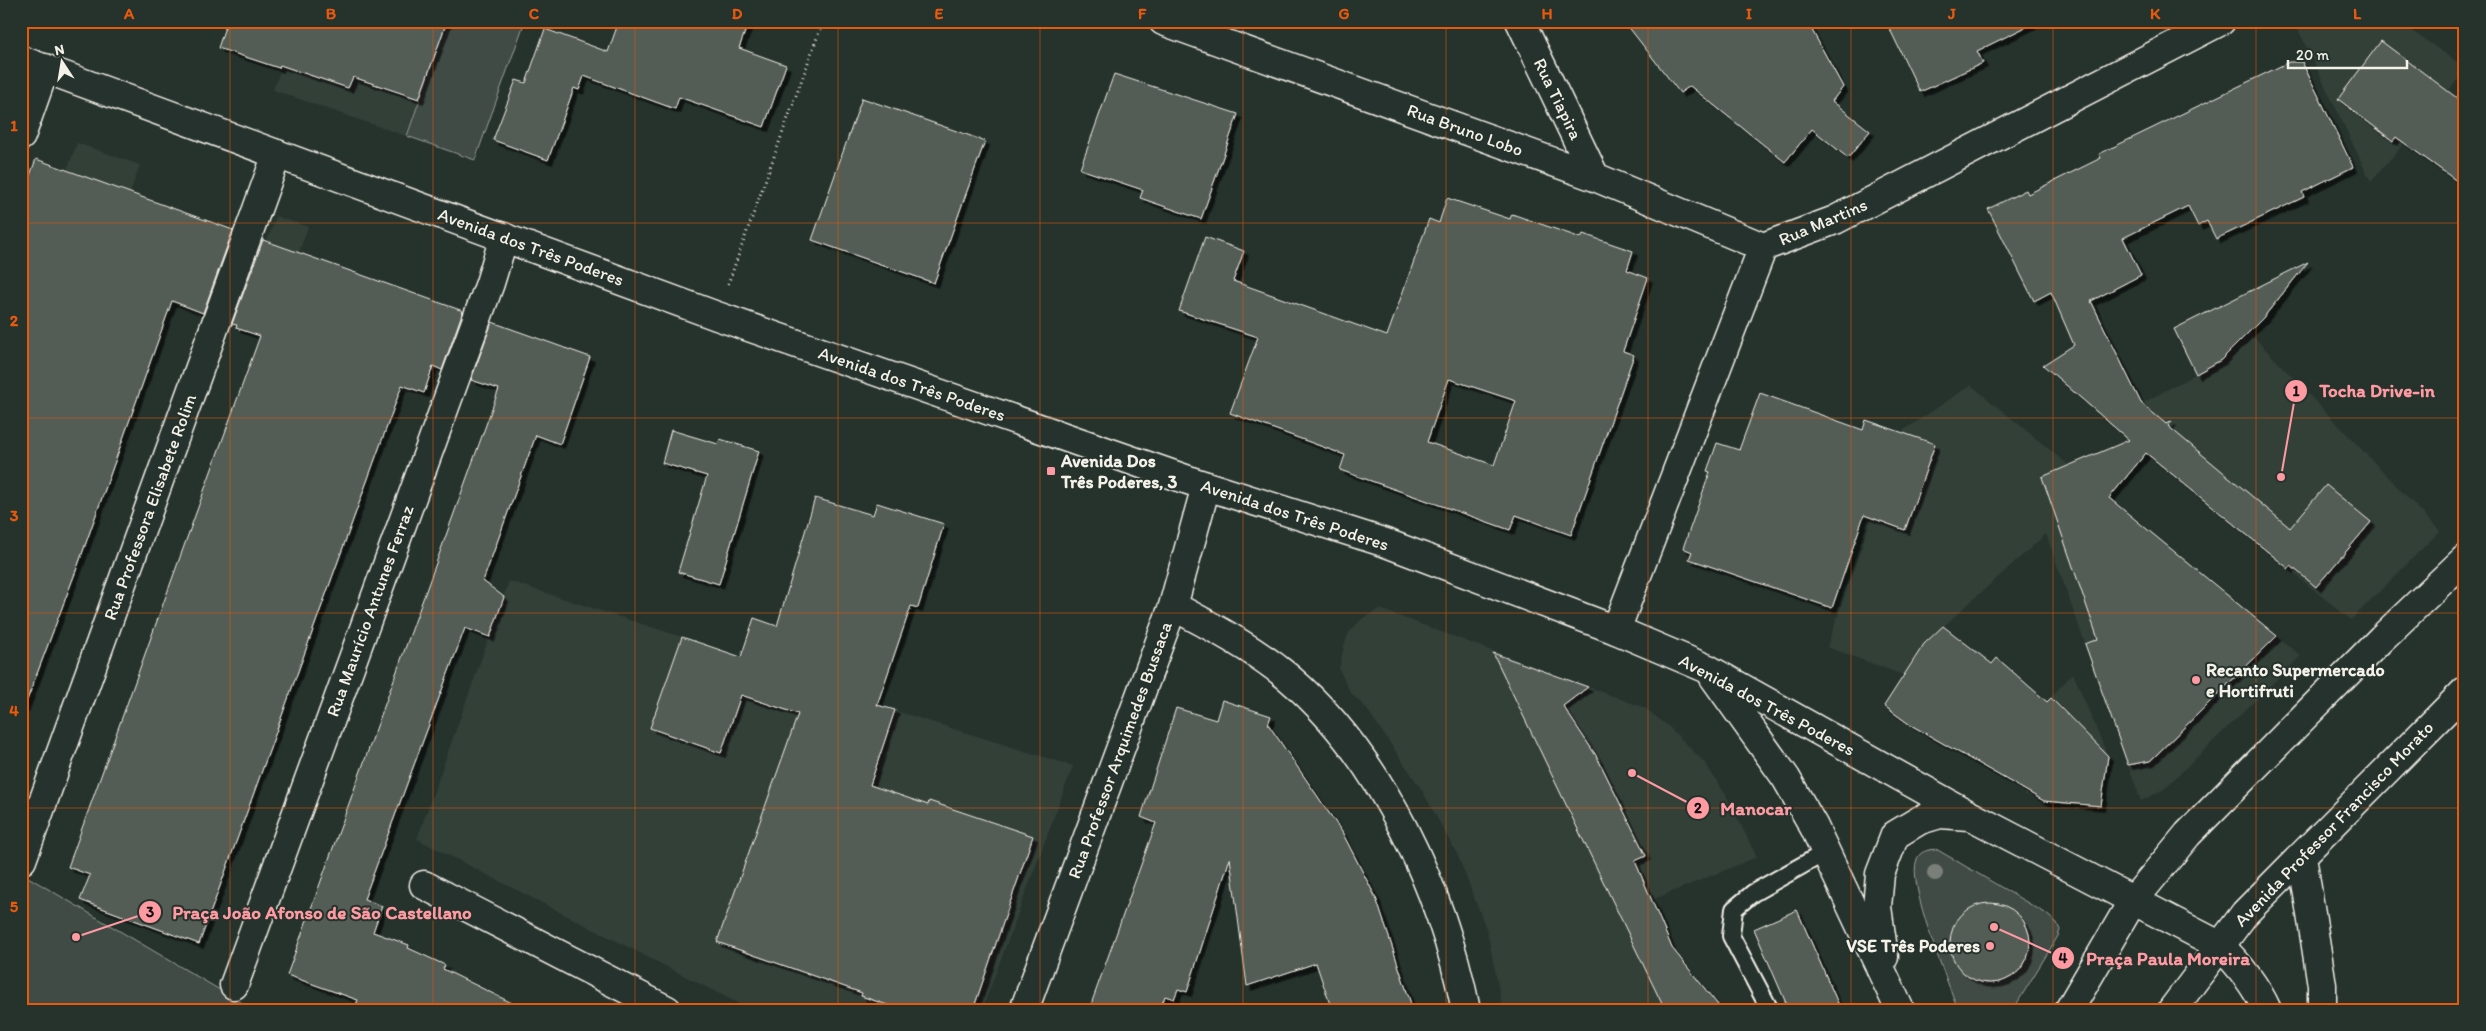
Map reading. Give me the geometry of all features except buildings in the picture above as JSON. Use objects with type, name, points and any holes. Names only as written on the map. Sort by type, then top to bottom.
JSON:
[{"type":"main road","name":"Rua Bruno Lobo","points":[[1163,21],[1190,26],[1595,177],[1763,247]]},
{"type":"main road","name":"Rua Tiapira","points":[[1520,21],[1595,177]]},
{"type":"main road","name":"Rua Martins","points":[[1616,630],[1763,247],[1835,220],[2221,21]]},
{"type":"main road","name":"Avenida dos Três Poderes","points":[[33,64],[717,316],[1206,486],[1386,543],[1616,630],[1708,669],[1971,816],[2132,902],[2220,945]]},
{"type":"main road","points":[[21,136],[33,64]]},
{"type":"main road","name":"Rua Professora Elisabete Rolim","points":[[22,860],[277,154]]},
{"type":"main road","name":"Rua Maurício Antunes Ferraz","points":[[234,985],[490,283],[504,237]]},
{"type":"main road","name":"Rua Professor Arquimedes Bussaca","points":[[1024,1010],[1173,606],[1206,486]]},
{"type":"main road","points":[[2069,1010],[2132,902],[2188,834],[2382,638],[2465,559]]},
{"type":"main road","points":[[1173,606],[1230,636],[1289,678],[1333,722],[1381,788],[1416,856],[1441,915],[1466,1010]]},
{"type":"main road","points":[[1708,669],[1786,778],[1826,852],[1900,1010]]},
{"type":"main road","name":"Avenida Professor Francisco Morato","points":[[2172,1010],[2245,912],[2465,691]]},
{"type":"main road","points":[[1888,983],[1877,907],[1880,874],[1895,835],[1920,820],[1940,814],[1971,816]]},
{"type":"main road","points":[[2302,856],[2322,985],[2322,1010]]},
{"type":"main road","points":[[424,885],[632,1001],[667,1010]]},
{"type":"main road","points":[[2220,945],[2256,986],[2268,1010]]},
{"type":"lane","points":[[1770,1010],[1731,936],[1734,909],[1753,893],[1826,852]]},
{"type":"path","points":[[717,316],[822,21]]},
{"type":"shaded area","points":[[447,21],[406,136],[273,90],[282,66]]},
{"type":"shaded area","points":[[447,21],[525,21],[475,160],[407,136]]},
{"type":"shaded area","points":[[2299,21],[2397,21],[2465,67],[2465,71],[2371,182],[2295,23]]},
{"type":"shaded area","points":[[77,143],[140,165],[110,249],[37,253]]},
{"type":"shaded area","points":[[276,216],[308,227],[279,309],[236,328]]},
{"type":"shaded area","points":[[2249,332],[2440,531],[2351,620],[2108,422],[2221,360]]},
{"type":"shaded area","points":[[1971,385],[2301,656],[2164,789],[2141,801],[2046,534],[1924,644],[1903,675],[1827,647],[1901,432]]},
{"type":"shaded area","points":[[509,581],[682,637],[877,705],[1073,766],[982,1010],[751,1010],[417,839]]},
{"type":"shaded area","points":[[1380,609],[1645,708],[1669,727],[1705,763],[1726,795],[1757,857],[1620,913],[1665,1010],[1503,1010],[1487,931],[1458,856],[1420,787],[1366,708],[1350,692],[1339,669],[1349,632],[1364,617]]},
{"type":"shaded area","points":[[2073,673],[2106,752],[2063,803],[2039,800],[2026,795],[1990,764]]},
{"type":"shaded area","points":[[1936,849],[2045,913],[2057,923],[2060,930],[2058,936],[2013,1010],[1958,1010],[1930,933],[1917,889],[1915,871],[1918,856],[1927,850]]},
{"type":"shaded area","points":[[21,873],[254,1010],[21,1010]]},
{"type":"place","name":"Avenida Dos Três Poderes, 3","points":[[1051,471]]},
{"type":"place","name":"Tocha Drive-in","points":[[2281,477]]},
{"type":"place","name":"Recanto Supermercado e Hortifruti","points":[[2196,680]]},
{"type":"place","name":"Manocar","points":[[1632,773]]},
{"type":"place","name":"Praça Paula Moreira","points":[[1994,927]]},
{"type":"place","name":"Praça João Afonso de São Castellano","points":[[76,937]]},
{"type":"place","name":"VSE Três Poderes","points":[[1990,946]]}]
